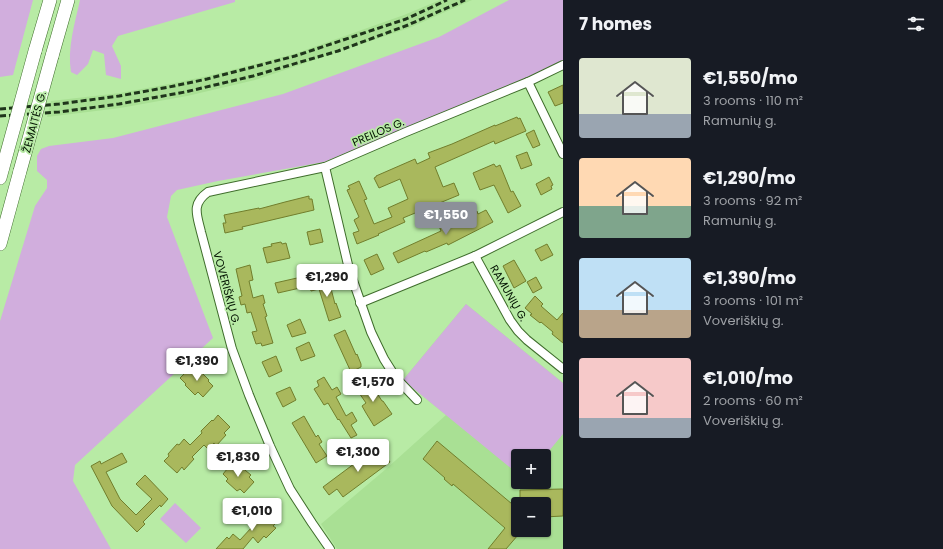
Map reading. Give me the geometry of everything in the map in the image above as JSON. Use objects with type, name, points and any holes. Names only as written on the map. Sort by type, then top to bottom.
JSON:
[{"type":"main road","name":"ŽEMAITĖS G.","points":[[2,172],[50,0]]},
{"type":"main road","name":"ŽEMAITĖS G.","points":[[0,244],[68,0]]},
{"type":"street","name":"PREILOS G.","points":[[198,202],[202,196],[208,192],[325,167],[528,82],[563,65]]},
{"type":"street","points":[[528,82],[563,154]]},
{"type":"street","points":[[325,167],[349,269],[371,332],[384,359],[396,378],[416,400]]},
{"type":"street","name":"VOVERIŠKIŲ G.","points":[[198,202],[196,208],[202,240],[232,349],[249,395],[290,489],[330,549]]},
{"type":"street","name":"RAMUNIŲ G.","points":[[360,303],[475,256],[563,212]]},
{"type":"street","name":"RAMUNIŲ G.","points":[[475,256],[510,320],[518,331],[563,369]]},
{"type":"shaded area","points":[[0,0],[33,0],[13,75],[0,77]]},
{"type":"shaded area","points":[[80,0],[235,0],[235,2],[118,36],[112,46],[121,66],[121,79],[106,75],[104,54],[93,50],[88,64],[77,75],[71,72],[71,45]]},
{"type":"shaded area","points":[[440,0],[472,0],[409,28],[255,80],[187,96],[120,108],[47,117],[51,101],[120,93],[169,84],[208,76],[294,54],[404,15]]},
{"type":"shaded area","points":[[509,0],[563,0],[563,61],[531,78],[324,162],[177,190],[171,196],[167,217],[213,338],[75,465],[73,481],[111,549],[0,549],[0,321],[35,206],[47,188],[47,180],[37,171],[37,156],[41,149],[49,146],[113,138],[283,94],[439,37]]},
{"type":"shaded area","points":[[466,304],[563,383],[563,549],[337,549],[321,524],[386,469],[446,415],[403,380]]},
{"type":"shaded area","points":[[466,304],[563,383],[563,434],[551,449],[511,449],[511,468],[403,380]]},
{"type":"shaded area","points":[[175,503],[201,528],[186,543],[160,519]]},
{"type":"building","points":[[563,85],[563,103],[555,106],[548,92]]},
{"type":"building","points":[[517,117],[518,119],[520,118],[526,131],[495,144],[494,141],[435,167],[443,187],[454,183],[459,195],[403,218],[405,222],[357,244],[353,233],[359,231],[354,220],[359,217],[347,190],[350,189],[348,186],[359,181],[367,199],[364,200],[374,224],[392,217],[388,208],[408,199],[400,179],[379,188],[374,178],[376,176],[415,159],[417,164],[430,158],[428,153]]},
{"type":"building","points":[[534,130],[540,145],[533,148],[526,134]]},
{"type":"building","points":[[527,152],[532,165],[521,169],[516,156]]},
{"type":"building","points":[[494,164],[496,167],[500,165],[511,192],[513,191],[521,206],[508,213],[494,185],[480,190],[473,173]]},
{"type":"building","points":[[549,177],[553,185],[551,186],[552,189],[541,195],[536,184]]},
{"type":"building","points":[[309,196],[309,199],[312,199],[314,210],[242,227],[243,229],[225,233],[223,223],[226,223],[224,215],[259,209]]},
{"type":"building","points":[[486,210],[493,222],[448,245],[447,243],[398,263],[393,253],[441,231],[439,226],[450,221],[453,227],[468,219],[467,217],[477,211],[478,214]]},
{"type":"building","points":[[320,229],[323,242],[310,245],[307,232]]},
{"type":"building","points":[[281,242],[282,244],[286,243],[290,258],[267,263],[263,248],[272,246],[271,244]]},
{"type":"building","points":[[547,244],[553,255],[541,261],[535,250]]},
{"type":"building","points":[[377,254],[384,269],[371,275],[364,260]]},
{"type":"building","points":[[514,260],[526,281],[514,288],[503,266]]},
{"type":"building","points":[[250,265],[253,280],[249,281],[253,298],[263,295],[265,303],[263,304],[267,316],[265,317],[273,343],[262,346],[261,343],[256,344],[252,332],[257,331],[251,312],[247,313],[245,304],[241,305],[239,297],[242,296],[236,269]]},
{"type":"building","points":[[328,277],[335,304],[336,303],[341,317],[329,321],[319,289],[311,291],[309,283]]},
{"type":"building","points":[[536,277],[542,288],[533,293],[527,282]]},
{"type":"building","points":[[297,278],[300,288],[278,293],[275,283]]},
{"type":"building","points":[[535,296],[543,304],[541,306],[557,320],[563,313],[563,343],[552,334],[553,332],[530,315],[532,314],[525,308]]},
{"type":"building","points":[[300,319],[306,333],[292,337],[287,325]]},
{"type":"building","points":[[345,330],[361,364],[361,367],[351,372],[334,335]]},
{"type":"building","points":[[309,342],[315,356],[301,361],[296,348]]},
{"type":"building","points":[[276,356],[282,371],[269,377],[262,362]]},
{"type":"building","points":[[192,366],[197,371],[199,370],[213,386],[203,397],[198,392],[195,395],[180,378]]},
{"type":"building","points":[[324,377],[332,390],[337,387],[341,394],[336,397],[346,416],[352,412],[357,421],[351,425],[357,435],[351,438],[328,403],[324,405],[314,389],[319,386],[317,381]]},
{"type":"building","points":[[368,379],[392,414],[374,426],[362,406],[366,403],[355,387]]},
{"type":"building","points":[[290,387],[296,400],[283,407],[276,393]]},
{"type":"building","points":[[218,415],[230,427],[224,433],[226,435],[216,446],[214,443],[208,449],[204,445],[192,457],[194,459],[184,470],[182,467],[177,473],[164,461],[169,456],[168,454],[184,439],[190,445],[202,433],[201,431]]},
{"type":"building","points":[[304,416],[316,437],[318,435],[322,442],[319,444],[327,456],[316,463],[292,423]]},
{"type":"building","points":[[437,441],[511,503],[511,537],[516,537],[506,549],[488,549],[505,528],[453,484],[452,486],[423,459]]},
{"type":"building","points":[[378,446],[390,462],[343,497],[337,489],[329,495],[323,487]]},
{"type":"building","points":[[122,453],[127,462],[106,472],[120,499],[136,515],[152,499],[136,484],[145,475],[168,499],[143,522],[145,524],[137,532],[112,506],[91,466],[100,461],[101,464]]},
{"type":"building","points":[[233,462],[239,468],[240,466],[251,475],[249,477],[254,482],[244,493],[240,489],[237,491],[226,481],[228,479],[223,474]]},
{"type":"building","points":[[563,489],[563,516],[551,517],[551,497],[520,497],[520,490]]},
{"type":"building","points":[[267,509],[278,521],[273,526],[276,528],[266,538],[264,536],[258,543],[253,537],[243,549],[216,549],[227,537],[229,539],[233,534],[240,540],[252,527],[249,525]]},
{"type":"railway","points":[[0,109],[59,104],[119,96],[207,79],[295,56],[406,19],[447,0]]},
{"type":"railway","points":[[0,116],[59,112],[119,104],[185,92],[253,76],[338,51],[408,25],[465,0]]}]
